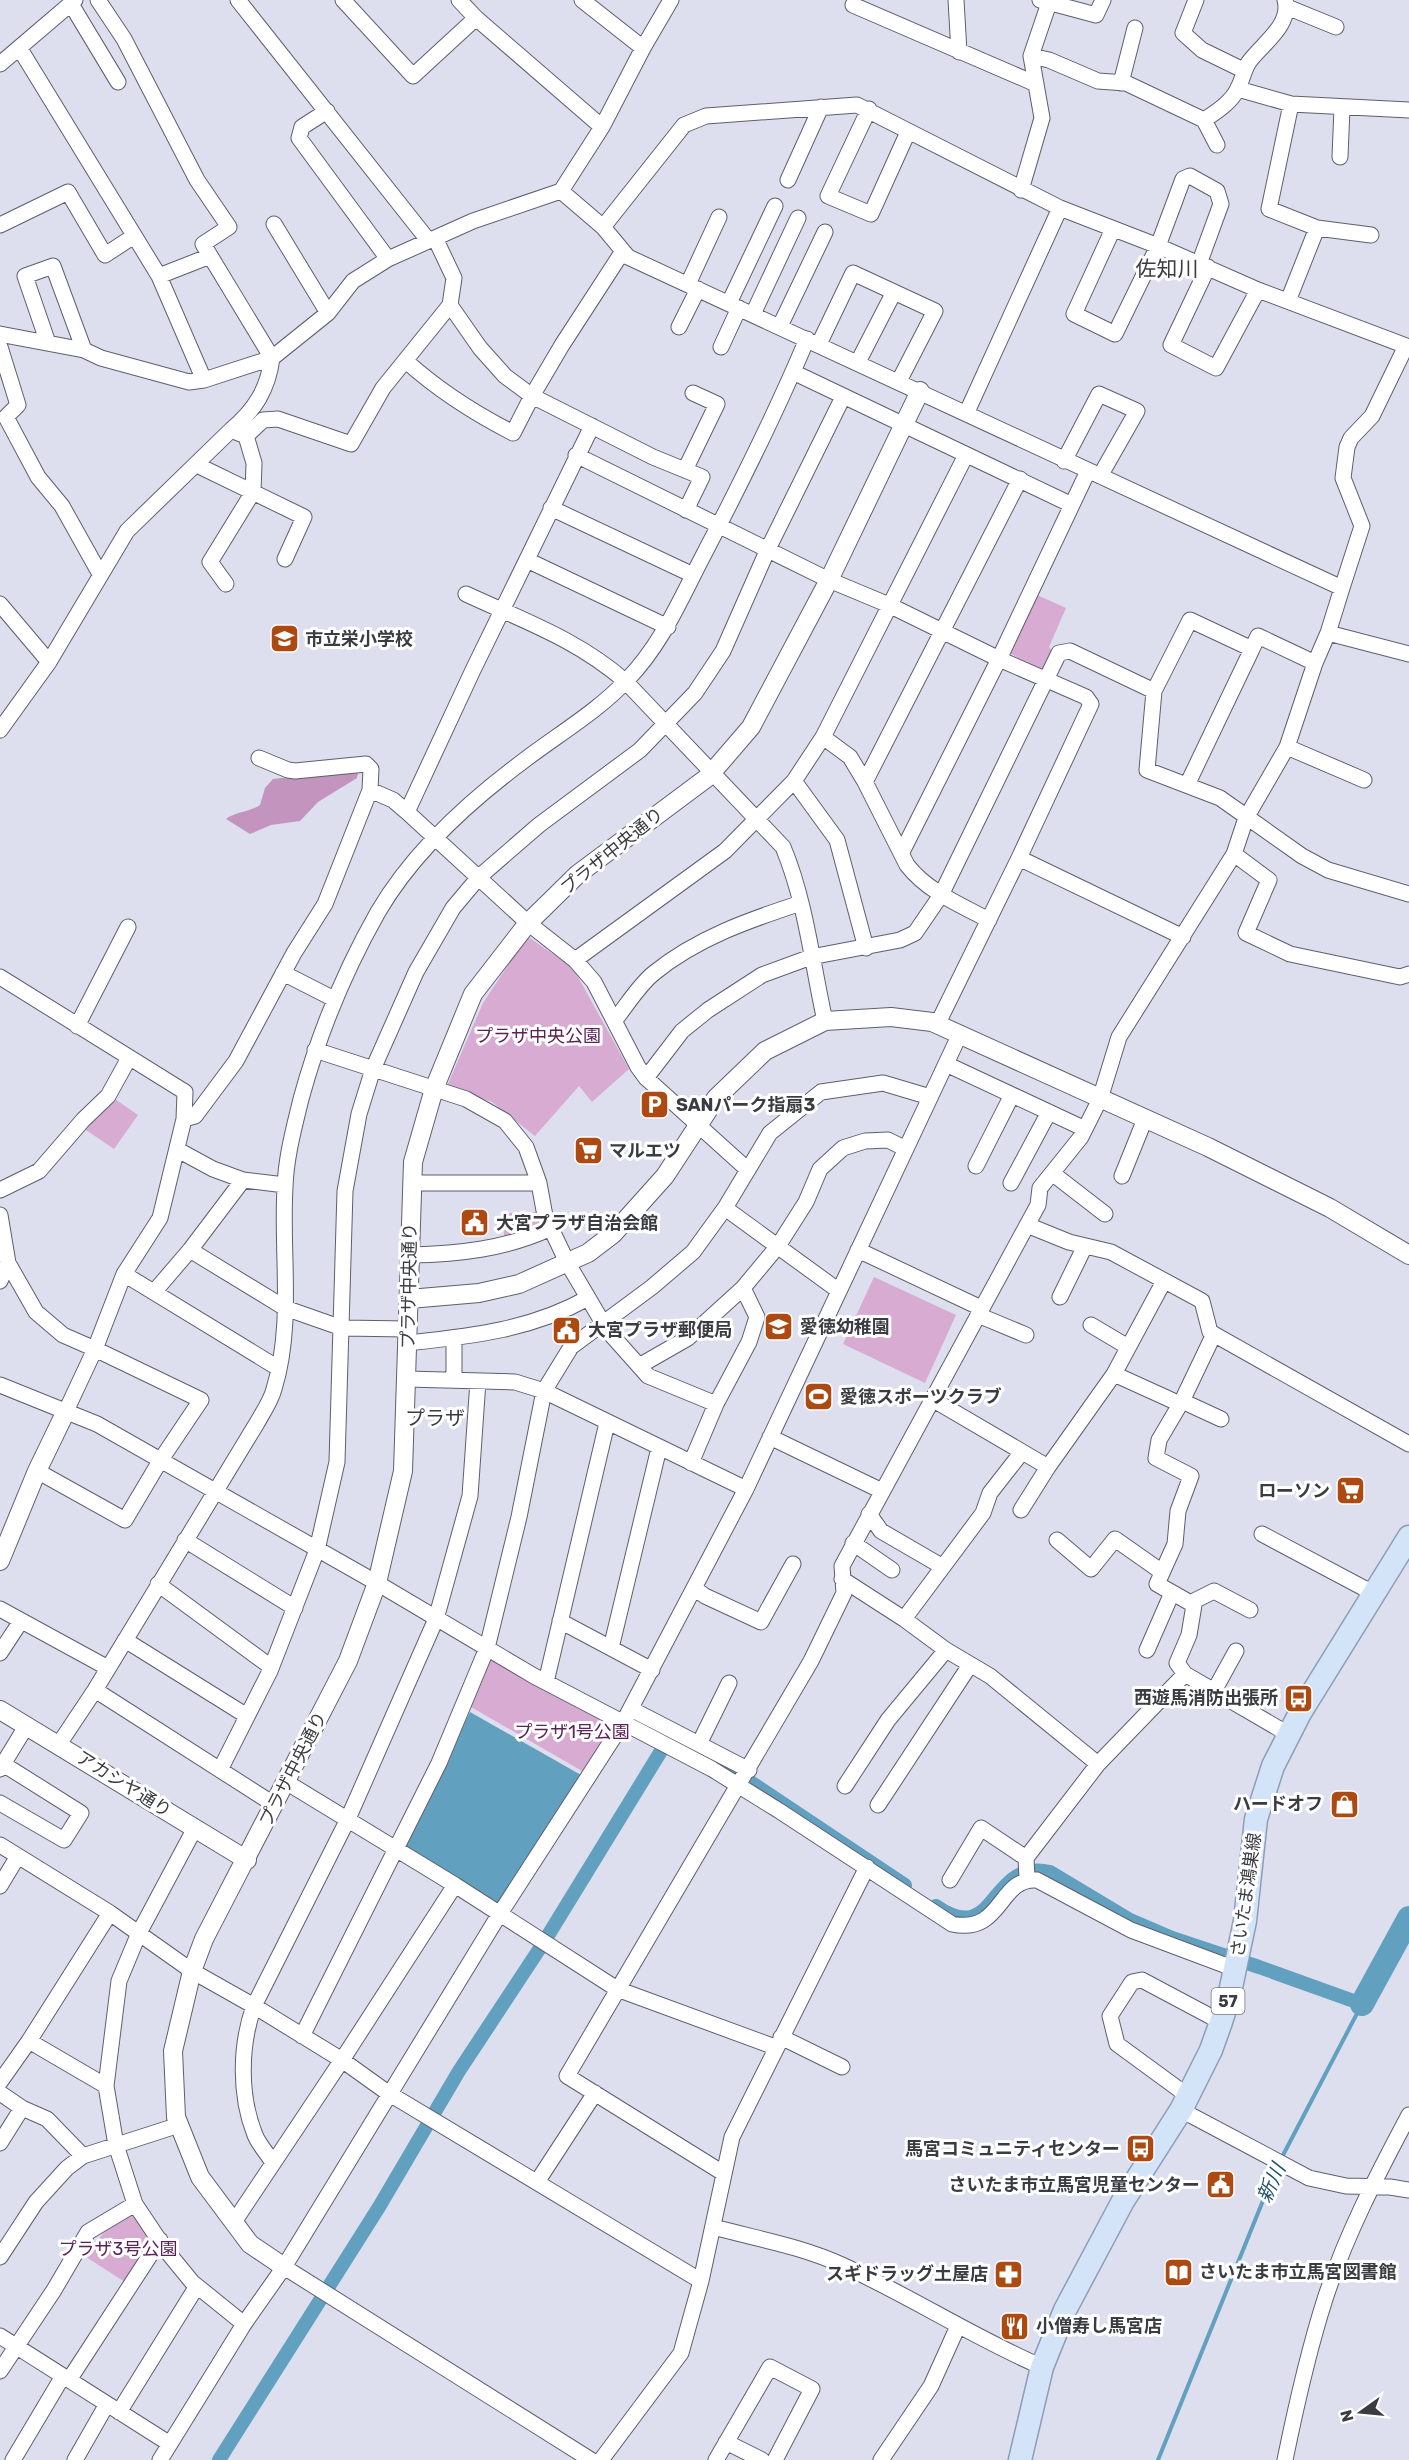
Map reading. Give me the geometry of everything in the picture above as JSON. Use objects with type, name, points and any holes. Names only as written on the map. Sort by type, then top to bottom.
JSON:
[{"type":"main road","name":"さいたま鴻巣線","points":[[1020,2460],[1042,2367],[1065,2310],[1093,2253],[1185,2103],[1211,2050],[1235,1968],[1245,1921],[1253,1842],[1261,1798],[1273,1766],[1288,1734],[1409,1537]]},
{"type":"street","points":[[0,730],[49,662],[127,531],[247,417],[261,397],[270,372],[272,358],[203,244],[229,227],[197,180],[124,39],[98,0]]},
{"type":"street","points":[[238,0],[431,239],[454,278],[450,305],[383,388],[351,444],[278,419],[263,420],[246,436]]},
{"type":"street","points":[[343,0],[413,76],[476,18]]},
{"type":"street","points":[[459,0],[476,18],[602,126]]},
{"type":"street","points":[[582,0],[643,48]]},
{"type":"street","points":[[0,334],[84,350],[101,358],[189,382],[204,380],[272,358],[328,313],[353,281],[388,259],[473,220],[561,191],[602,126],[671,0]]},
{"type":"street","points":[[956,0],[959,52]]},
{"type":"street","points":[[1021,190],[1042,118],[1031,56],[1046,0],[1096,15],[1103,0]]},
{"type":"street","points":[[1196,0],[1183,33],[1202,50],[1243,70]]},
{"type":"street","points":[[0,64],[73,2],[118,82]]},
{"type":"street","points":[[1204,120],[1222,107],[1238,89],[1243,70],[1277,32],[1286,3],[1336,27]]},
{"type":"street","points":[[854,5],[1036,84]]},
{"type":"street","points":[[1121,83],[1136,28]]},
{"type":"street","points":[[20,49],[159,276],[204,380]]},
{"type":"street","points":[[1031,56],[1049,60],[1098,81],[1121,83],[1204,120],[1217,145]]},
{"type":"street","points":[[1238,89],[1290,104],[1409,110]]},
{"type":"street","points":[[1290,104],[1269,209],[1317,228],[1371,235]]},
{"type":"street","points":[[603,227],[684,125],[706,116],[857,105],[869,109],[908,132],[1060,208],[1158,246],[1258,290],[1408,346],[1372,416],[1351,438],[1347,447],[1343,478],[1362,526],[1329,633],[1316,663],[1287,747],[1246,818],[1234,854],[1184,937],[1119,1036],[1100,1099],[1085,1128],[1040,1188],[1038,1205],[869,1514],[842,1566],[844,1593],[811,1661],[567,2076],[723,2173]]},
{"type":"street","points":[[788,180],[821,107]]},
{"type":"street","points":[[1340,158],[1342,108]]},
{"type":"street","points":[[869,109],[828,196],[871,214],[908,132]]},
{"type":"street","points":[[327,111],[302,127],[299,138],[388,259]]},
{"type":"street","points":[[1113,229],[1074,314],[1115,334],[1158,246],[1183,179],[1190,176],[1217,191],[1221,204],[1203,265],[1171,345],[1216,368],[1258,290]]},
{"type":"street","points":[[561,191],[603,227],[628,257],[967,412],[1094,474],[1342,588]]},
{"type":"street","points":[[0,225],[68,192],[105,255],[134,236]]},
{"type":"street","points":[[722,347],[740,308],[775,206]]},
{"type":"street","points":[[967,412],[1060,208]]},
{"type":"street","points":[[679,327],[719,217]]},
{"type":"street","points":[[740,308],[798,218]]},
{"type":"street","points":[[274,224],[328,313]]},
{"type":"street","points":[[1288,301],[1317,228]]},
{"type":"street","points":[[780,326],[825,232]]},
{"type":"street","points":[[405,361],[448,395],[513,433],[562,345],[623,251]]},
{"type":"street","points":[[159,276],[210,256]]},
{"type":"street","points":[[48,343],[24,276],[53,266],[84,350]]},
{"type":"street","points":[[59,1744],[108,1668],[257,1423],[274,1391],[283,1342],[285,1185],[291,1140],[315,1050],[334,999],[384,903],[402,874],[436,836],[487,789],[575,724],[626,682],[651,652],[668,627],[793,372],[854,273],[935,311],[899,381]]},
{"type":"street","points":[[858,362],[894,292]]},
{"type":"street","points":[[450,305],[480,348],[505,376],[532,396],[653,457],[702,477],[686,510]]},
{"type":"street","points":[[0,347],[18,405],[3,419],[38,477],[62,506],[100,574]]},
{"type":"street","points":[[793,372],[843,398],[905,424],[1072,505]]},
{"type":"street","name":"プラザ中央通り","points":[[284,2267],[250,2244],[200,2177],[177,2117],[173,2051],[192,1971],[204,1940],[348,1661],[378,1583],[403,1471],[413,1162],[434,1089],[472,994],[528,923],[578,874],[711,772],[751,728],[829,580],[920,391]]},
{"type":"street","points":[[685,470],[717,404],[693,393]]},
{"type":"street","points":[[902,852],[999,659],[1072,505],[1137,411],[1099,394],[1065,460]]},
{"type":"street","points":[[220,1770],[271,1666],[317,1550],[338,1462],[345,1191],[359,1114],[373,1069],[416,972],[453,908],[479,877],[539,825],[640,750],[695,693],[723,651],[768,550],[843,398]]},
{"type":"street","points":[[407,812],[576,455],[592,426]]},
{"type":"street","points":[[231,430],[246,436]]},
{"type":"street","points":[[226,584],[210,562],[253,492],[254,463],[246,436]]},
{"type":"street","points":[[576,455],[829,580],[890,605],[999,659],[1086,697],[1091,704],[937,1025]]},
{"type":"street","points":[[575,960],[725,851],[794,781],[822,737],[966,455]]},
{"type":"street","points":[[197,465],[304,517],[285,559]]},
{"type":"street","points":[[865,782],[1020,479]]},
{"type":"street","points":[[551,508],[693,575]]},
{"type":"street","points":[[527,560],[668,627]]},
{"type":"street","points":[[466,594],[560,636],[608,666],[666,723],[783,847],[801,903],[825,1022]]},
{"type":"street","points":[[0,604],[49,662]]},
{"type":"street","points":[[1252,649],[1190,620],[1154,691],[1147,770],[1220,798],[1302,856],[1328,870],[1409,894]]},
{"type":"street","points":[[1329,633],[1409,654]]},
{"type":"street","points":[[1187,785],[1258,636],[1316,663]]},
{"type":"street","points":[[646,1078],[682,1031],[708,1010],[762,975],[811,957],[866,948],[900,940],[915,933],[941,895],[1059,653],[1070,651],[1154,691]]},
{"type":"street","points":[[822,737],[850,757],[907,865],[916,877],[941,895],[989,920]]},
{"type":"street","points":[[1287,747],[1364,780]]},
{"type":"street","points":[[184,1119],[195,1116],[236,1061],[283,973],[325,904],[370,790],[371,769],[366,764],[295,771],[260,758]]},
{"type":"street","points":[[794,781],[837,840],[866,948]]},
{"type":"street","points":[[370,790],[393,800],[436,836],[528,923],[575,960],[594,982],[646,1078],[748,1170]]},
{"type":"street","points":[[1234,854],[1269,880],[1246,933],[1290,954],[1400,977],[1409,974]]},
{"type":"street","points":[[1019,858],[1184,937]]},
{"type":"street","points":[[615,1020],[652,974],[712,936],[749,920],[801,903]]},
{"type":"street","points":[[77,1026],[128,927]]},
{"type":"street","points":[[283,973],[334,999]]},
{"type":"street","points":[[0,977],[185,1092],[184,1119],[178,1150],[160,1218],[124,1274],[95,1349],[37,1471],[0,1561]]},
{"type":"street","points":[[409,1299],[479,1293],[519,1284],[588,1252],[613,1234],[665,1176],[716,1098],[765,1051],[825,1022],[891,1017],[932,1022],[1145,1119],[1330,1208],[1409,1255]]},
{"type":"street","points":[[160,2460],[244,2324],[284,2267],[388,2093],[499,1915],[623,1723],[694,1588],[728,1537],[770,1437],[959,1036]]},
{"type":"street","points":[[315,1050],[466,1098],[505,1121],[526,1147],[539,1183],[545,1216],[567,1262],[603,1322],[648,1376],[716,1404]]},
{"type":"street","points":[[0,1190],[39,1171],[83,1120],[108,1096],[129,1058]]},
{"type":"street","points":[[946,1064],[1085,1128]]},
{"type":"street","points":[[302,2036],[439,1763],[487,1648],[519,1517],[544,1391],[571,1347],[652,1287],[693,1252],[725,1208],[770,1133],[820,1092],[883,1083],[930,1097]]},
{"type":"street","points":[[976,1166],[1012,1095]]},
{"type":"street","points":[[1011,1183],[1049,1112]]},
{"type":"street","points":[[1122,1176],[1145,1119]]},
{"type":"street","points":[[639,1366],[688,1338],[743,1288],[778,1246],[806,1202],[820,1169],[843,1148],[865,1141],[888,1140],[906,1149]]},
{"type":"street","points":[[178,1150],[213,1169],[243,1180],[285,1185]]},
{"type":"street","points":[[1052,1173],[1105,1214]]},
{"type":"street","points":[[154,1292],[190,1250],[243,1180]]},
{"type":"street","points":[[412,1183],[539,1183]]},
{"type":"street","points":[[725,1208],[839,1291]]},
{"type":"street","points":[[0,1215],[8,1263],[36,1312],[63,1335],[201,1400],[160,1461],[125,1520],[37,1471]]},
{"type":"street","points":[[1027,1225],[1069,1242],[1111,1252],[1202,1301],[1210,1332],[1409,1444]]},
{"type":"street","points":[[410,1255],[457,1254],[498,1246],[551,1228]]},
{"type":"street","points":[[1060,1297],[1085,1246]]},
{"type":"street","points":[[190,1250],[285,1308],[342,1328],[408,1336],[454,1338],[517,1328],[572,1307],[588,1298]]},
{"type":"street","points":[[858,1250],[1026,1335]]},
{"type":"street","points":[[0,1281],[8,1263]]},
{"type":"street","points":[[124,1274],[278,1368]]},
{"type":"street","points":[[1021,1509],[1114,1374],[1164,1281]]},
{"type":"street","points":[[691,1463],[716,1404],[749,1342],[757,1317],[743,1288]]},
{"type":"street","points":[[1091,1325],[1128,1347]]},
{"type":"street","points":[[1214,1334],[1181,1402],[1159,1440],[1156,1458],[1191,1476],[1178,1511],[1175,1544],[1156,1584],[1194,1605],[1189,1635],[1177,1663],[1185,1674],[1288,1734]]},
{"type":"street","points":[[454,1338],[454,1380]]},
{"type":"street","points":[[1114,1374],[1221,1419]]},
{"type":"street","points":[[407,1379],[515,1382],[544,1391],[746,1490]]},
{"type":"street","points":[[273,2163],[256,2136],[247,2103],[243,2067],[245,2030],[254,2006],[347,1821],[436,1619],[470,1496],[478,1381]]},
{"type":"street","points":[[0,1385],[97,1424],[378,1583],[546,1682],[739,1786],[867,1867],[943,1919],[960,1926],[981,1923],[1016,1885],[1027,1879],[1037,1880],[1131,1930],[1235,1968]]},
{"type":"street","points":[[932,1399],[1048,1467]]},
{"type":"street","points":[[546,1682],[607,1423]]},
{"type":"street","points":[[770,1437],[882,1491]]},
{"type":"street","points":[[611,1648],[659,1448]]},
{"type":"street","points":[[904,1619],[982,1514],[990,1493],[1022,1452]]},
{"type":"street","points":[[869,1514],[881,1531],[943,1567]]},
{"type":"street","points":[[1262,1534],[1373,1593]]},
{"type":"street","points":[[1057,1540],[1091,1569],[1115,1539],[1162,1572]]},
{"type":"street","points":[[185,1540],[295,1608]]},
{"type":"street","points":[[854,1543],[892,1570]]},
{"type":"street","points":[[694,1588],[705,1596],[761,1622],[793,1564]]},
{"type":"street","points":[[842,1579],[904,1619],[946,1650],[990,1676],[1098,1764]]},
{"type":"street","points":[[158,1584],[271,1666]]},
{"type":"street","points":[[1190,1603],[1214,1591],[1250,1610]]},
{"type":"street","points":[[1147,1650],[1172,1593]]},
{"type":"street","points":[[0,1609],[108,1668]]},
{"type":"street","points":[[0,1653],[21,1620]]},
{"type":"street","points":[[560,1621],[652,1670]]},
{"type":"street","points":[[125,1640],[247,1716]]},
{"type":"street","points":[[845,1786],[888,1720],[946,1650]]},
{"type":"street","points":[[1214,1691],[1236,1651]]},
{"type":"street","points":[[878,1805],[970,1665]]},
{"type":"street","points":[[1027,1879],[1026,1858],[1098,1764],[1185,1674]]},
{"type":"street","points":[[699,1744],[729,1683]]},
{"type":"street","points":[[94,1690],[275,1805]]},
{"type":"street","points":[[631,1709],[749,1770]]},
{"type":"street","name":"アカシヤ通り","points":[[0,1710],[247,1860]]},
{"type":"street","points":[[0,1803],[64,1840],[81,1813],[2,1766],[27,1725]]},
{"type":"street","points":[[286,1782],[455,1885],[617,1989],[778,2042],[842,2067]]},
{"type":"street","points":[[195,1828],[139,1933],[119,1980],[106,2086],[116,2145],[135,2204],[159,2240],[197,2286],[244,2324]]},
{"type":"street","points":[[950,1880],[981,1828],[1026,1858]]},
{"type":"street","points":[[0,1845],[110,1913],[192,1971],[254,2006],[342,2060],[388,2093],[701,2282]]},
{"type":"street","points":[[0,1886],[18,1856]]},
{"type":"street","points":[[601,2460],[681,2353],[701,2282],[732,2138],[867,1867]]},
{"type":"street","points":[[234,2222],[455,1885]]},
{"type":"street","points":[[0,2082],[29,2041],[110,1913]]},
{"type":"street","points":[[1221,2022],[1142,1980],[1132,1983],[1110,2016],[1117,2044],[1185,2103],[1309,2178],[1337,2185],[1409,2190]]},
{"type":"street","points":[[29,2041],[106,2086]]},
{"type":"street","points":[[0,2093],[22,2108],[47,2119],[83,2156]]},
{"type":"street","points":[[537,2182],[596,2093]]},
{"type":"street","points":[[0,2143],[22,2108]]},
{"type":"street","points":[[1286,2460],[1299,2393],[1325,2300],[1371,2187],[1409,2115]]},
{"type":"street","points":[[0,2257],[36,2202],[67,2168],[83,2156],[180,2125]]},
{"type":"street","points":[[0,2371],[54,2290],[88,2232],[135,2204]]},
{"type":"street","points":[[714,2227],[805,2250],[840,2264],[993,2345],[1042,2367]]},
{"type":"street","points":[[13,2460],[159,2240]]},
{"type":"street","points":[[284,2267],[591,2460]]},
{"type":"street","points":[[75,2460],[197,2286]]},
{"type":"street","points":[[881,2460],[931,2386],[958,2326]]},
{"type":"street","points":[[0,2336],[170,2444]]},
{"type":"street","points":[[716,2460],[770,2367],[812,2389],[775,2460]]},
{"type":"street","points":[[726,2442],[762,2460]]},
{"type":"green space","points":[[1035,594],[1066,608],[1049,647],[1053,652],[1045,668],[1039,670],[1008,652]]},
{"type":"green space","name":"プラザ中央公園","points":[[527,936],[573,968],[629,1069],[592,1102],[579,1086],[535,1136],[492,1102],[447,1086],[483,1003]]},
{"type":"green space","points":[[115,1099],[138,1115],[114,1149],[83,1128]]},
{"type":"green space","points":[[539,1212],[540,1218],[537,1226],[504,1237],[504,1213]]},
{"type":"green space","points":[[874,1277],[956,1315],[925,1383],[843,1344]]},
{"type":"green space","name":"プラザ1号公園","points":[[496,1658],[609,1720],[610,1728],[582,1771],[471,1707],[490,1660]]},
{"type":"green space","name":"プラザ3号公園","points":[[131,2212],[139,2214],[151,2242],[125,2282],[86,2257],[106,2231]]},
{"type":"shaded area","points":[[355,769],[358,773],[357,778],[318,802],[300,821],[271,825],[250,834],[226,819],[260,805],[265,788],[273,779]]},
{"type":"water","points":[[470,1712],[581,1775],[501,1904],[494,1905],[408,1849],[406,1844]]},
{"type":"waterway","points":[[219,2460],[379,2207],[459,2071],[544,1942],[669,1738],[743,1777],[905,1885]]},
{"type":"waterway","points":[[936,1906],[956,1916],[971,1917],[983,1910],[1015,1877],[1030,1871],[1050,1872],[1130,1920],[1172,1938],[1362,2004]]},
{"type":"waterway","name":"新川","points":[[1362,2004],[1409,1918]]},
{"type":"waterway","name":"新川","points":[[1281,2159],[1362,2004]]},
{"type":"waterway","name":"新川","points":[[1158,2460],[1277,2166]]},
{"type":"place","name":"市立栄小学校","points":[[284,639]]},
{"type":"place","name":"SANパーク指扇3","points":[[655,1105]]},
{"type":"place","name":"マルエツ","points":[[588,1151]]},
{"type":"place","name":"大宮プラザ自治会館","points":[[475,1223]]},
{"type":"place","name":"愛徳幼稚園","points":[[779,1327]]},
{"type":"place","name":"大宮プラザ郵便局","points":[[567,1330]]},
{"type":"place","name":"愛徳スポーツクラブ","points":[[819,1397]]},
{"type":"place","name":"ローソン","points":[[1351,1491]]},
{"type":"place","name":"西遊馬消防出張所","points":[[1299,1698]]},
{"type":"place","name":"ハードオフ","points":[[1344,1804]]},
{"type":"place","name":"馬宮コミュニティセンター","points":[[1141,2149]]},
{"type":"place","name":"さいたま市立馬宮児童センター","points":[[1221,2185]]},
{"type":"place","name":"さいたま市立馬宮図書館","points":[[1178,2272]]},
{"type":"place","name":"スギドラッグ土屋店","points":[[1009,2274]]},
{"type":"place","name":"小僧寿し馬宮店","points":[[1015,2326]]},
{"type":"district","name":"佐知川","points":[[1167,269]]},
{"type":"district","name":"プラザ","points":[[435,1418]]}]
